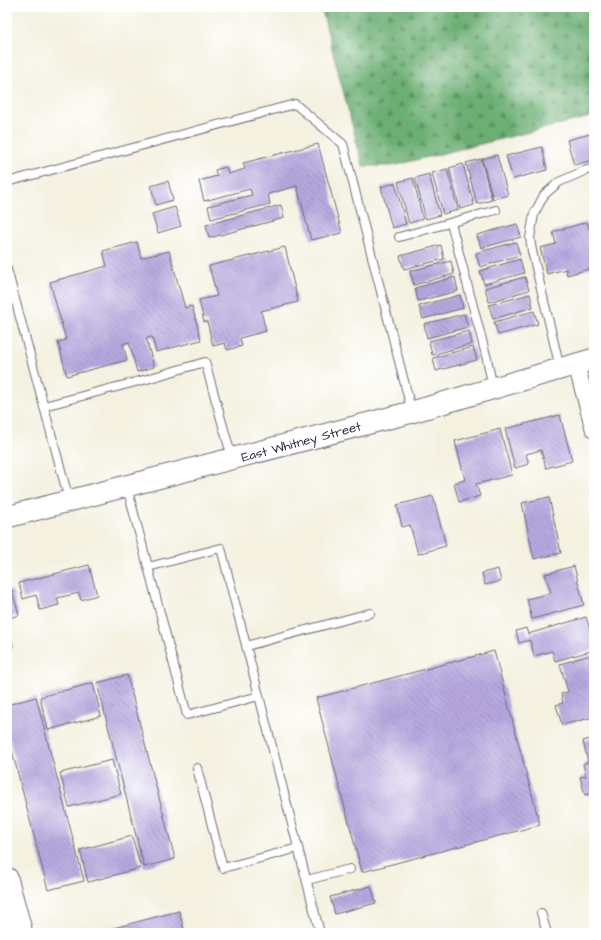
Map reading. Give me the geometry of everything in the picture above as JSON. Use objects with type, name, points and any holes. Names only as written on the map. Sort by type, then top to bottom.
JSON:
[{"type":"street","name":"East Whitney Street","points":[[7,517],[412,412],[577,364]]},
{"type":"street","points":[[577,364],[594,430]]},
{"type":"street","points":[[7,878],[22,933]]},
{"type":"lane","points":[[7,182],[295,104],[343,144],[412,412]]},
{"type":"lane","points":[[577,364],[532,251],[530,238],[534,214],[544,195],[559,182],[594,168]]},
{"type":"lane","points":[[398,237],[496,210]]},
{"type":"lane","points":[[451,223],[487,359],[493,388]]},
{"type":"lane","points":[[7,269],[69,501]]},
{"type":"lane","points":[[44,406],[206,362],[232,459]]},
{"type":"lane","points":[[127,486],[187,715],[259,696]]},
{"type":"lane","points":[[148,567],[221,548],[320,933]]},
{"type":"lane","points":[[246,646],[370,613]]},
{"type":"lane","points":[[197,768],[223,868],[298,848]]},
{"type":"lane","points":[[307,880],[350,869]]},
{"type":"lane","points":[[542,913],[547,933]]},
{"type":"green space","points":[[321,7],[594,7],[594,116],[392,166],[363,166]]},
{"type":"building","points":[[594,133],[594,160],[574,165],[567,140]]},
{"type":"building","points":[[318,144],[342,233],[311,240],[297,186],[268,194],[270,204],[211,219],[208,206],[252,195],[250,189],[204,201],[199,181],[217,176],[215,170],[226,167],[228,174],[245,169],[243,163]]},
{"type":"building","points":[[542,147],[547,170],[513,179],[506,156]]},
{"type":"building","points":[[497,155],[508,195],[493,199],[482,159]]},
{"type":"building","points":[[481,159],[492,200],[477,204],[466,163]]},
{"type":"building","points":[[463,164],[474,205],[460,209],[449,168]]},
{"type":"building","points":[[447,169],[458,210],[443,214],[432,173]]},
{"type":"building","points":[[429,174],[440,215],[426,219],[415,178]]},
{"type":"building","points":[[413,178],[423,219],[409,223],[398,182]]},
{"type":"building","points":[[168,181],[173,200],[156,205],[151,186]]},
{"type":"building","points":[[395,183],[406,224],[392,228],[381,187]]},
{"type":"building","points":[[281,205],[284,218],[209,238],[206,225]]},
{"type":"building","points":[[175,207],[181,226],[158,233],[152,214]]},
{"type":"building","points":[[587,222],[589,229],[594,227],[594,273],[592,268],[567,275],[566,269],[547,274],[540,248],[556,244],[553,232]]},
{"type":"building","points":[[517,224],[521,237],[481,248],[477,235]]},
{"type":"building","points":[[137,242],[141,258],[169,251],[185,308],[192,306],[201,340],[156,352],[152,337],[146,338],[154,367],[137,372],[129,342],[123,344],[127,360],[67,376],[58,342],[66,340],[50,282],[107,266],[103,251]]},
{"type":"building","points":[[516,242],[520,255],[480,267],[476,253]]},
{"type":"building","points":[[441,245],[444,259],[404,269],[400,256]]},
{"type":"building","points":[[285,247],[298,302],[261,311],[266,331],[240,338],[242,346],[227,350],[225,343],[213,346],[207,321],[204,322],[199,300],[217,296],[209,266]]},
{"type":"building","points":[[520,259],[524,273],[484,284],[480,271]]},
{"type":"building","points":[[451,261],[454,274],[414,285],[410,271]]},
{"type":"building","points":[[455,277],[458,291],[418,301],[415,288]]},
{"type":"building","points":[[525,277],[529,290],[489,302],[485,288]]},
{"type":"building","points":[[530,294],[533,307],[493,319],[489,305]]},
{"type":"building","points":[[460,295],[463,308],[423,319],[419,306]]},
{"type":"building","points":[[534,311],[538,324],[498,335],[494,322]]},
{"type":"building","points":[[464,314],[468,327],[427,338],[424,324]]},
{"type":"building","points":[[469,331],[472,344],[432,355],[429,341]]},
{"type":"building","points":[[473,347],[477,360],[436,371],[433,358]]},
{"type":"building","points":[[560,415],[572,461],[546,468],[541,450],[526,454],[529,464],[515,468],[505,429]]},
{"type":"building","points":[[500,429],[512,475],[476,484],[480,496],[459,502],[454,483],[465,480],[455,441]]},
{"type":"building","points":[[433,496],[446,546],[418,554],[410,525],[402,527],[397,505]]},
{"type":"building","points":[[549,497],[561,553],[534,559],[522,503]]},
{"type":"building","points":[[89,565],[97,595],[81,600],[79,593],[57,598],[59,605],[40,610],[36,595],[23,599],[19,583]]},
{"type":"building","points":[[574,566],[584,605],[532,619],[527,599],[551,593],[545,574]]},
{"type":"building","points":[[498,569],[501,581],[485,585],[482,573]]},
{"type":"building","points":[[12,590],[19,615],[7,619],[7,591]]},
{"type":"building","points":[[586,617],[594,644],[594,650],[555,661],[552,651],[534,656],[530,640],[519,643],[516,631],[526,628],[528,634]]},
{"type":"building","points":[[7,630],[13,647],[7,649]]},
{"type":"building","points":[[494,651],[540,825],[362,872],[316,698]]},
{"type":"building","points":[[594,654],[594,717],[562,725],[556,705],[563,703],[561,694],[568,692],[560,664]]},
{"type":"building","points":[[127,675],[175,859],[144,867],[97,683]]},
{"type":"building","points":[[93,683],[101,716],[48,730],[40,697]]},
{"type":"building","points":[[36,697],[84,881],[48,890],[7,731],[7,705]]},
{"type":"building","points":[[594,738],[594,793],[585,795],[580,777],[586,776],[583,764],[588,762],[583,741]]},
{"type":"building","points":[[112,760],[121,794],[69,807],[60,773]]},
{"type":"building","points":[[132,836],[141,868],[88,882],[80,850]]},
{"type":"building","points":[[371,886],[376,903],[335,914],[330,897]]},
{"type":"building","points":[[179,911],[185,933],[102,933],[102,931]]}]
